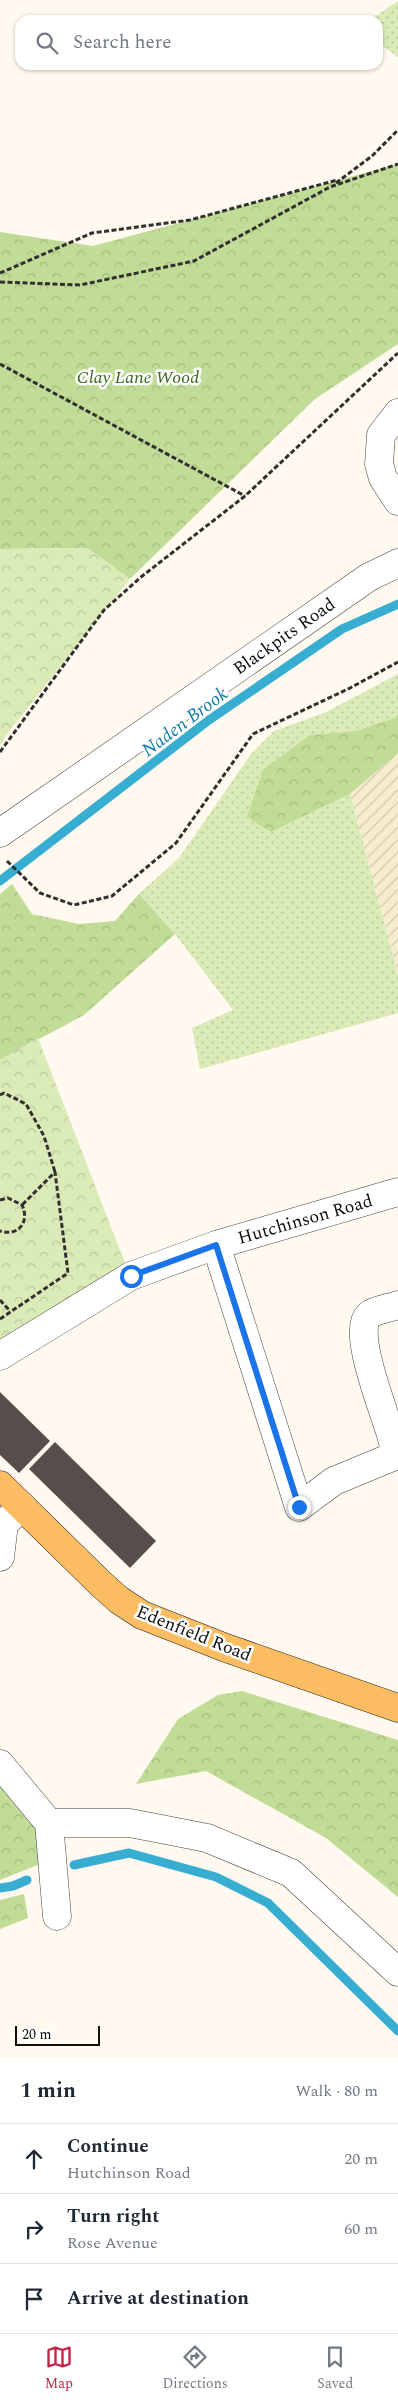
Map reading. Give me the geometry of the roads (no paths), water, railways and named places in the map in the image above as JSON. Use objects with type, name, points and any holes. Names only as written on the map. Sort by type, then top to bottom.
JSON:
[{"type":"main road","name":"Edenfield Road","points":[[0,1485],[100,1583],[119,1600],[142,1615],[226,1648],[398,1708]]},
{"type":"street","points":[[398,413],[381,435],[379,464],[383,478],[398,501]]},
{"type":"street","name":"Blackpits Road","points":[[0,833],[369,577],[398,563]]},
{"type":"street","name":"Hutchinson Road","points":[[0,1356],[131,1276],[216,1245],[398,1192]]},
{"type":"street","points":[[216,1245],[299,1507],[334,1481],[392,1457],[393,1444],[364,1343],[363,1324],[369,1315],[398,1305]]},
{"type":"street","points":[[0,1557],[4,1524],[22,1506]]},
{"type":"street","points":[[0,1764],[49,1823],[57,1916]]},
{"type":"street","points":[[49,1823],[130,1823],[207,1838],[291,1873],[398,1972]]},
{"type":"waterway","name":"Naden Brook","points":[[0,881],[209,720],[342,629],[398,604]]},
{"type":"waterway","points":[[74,1865],[129,1853],[216,1877],[268,1903],[398,2031]]},
{"type":"waterway","points":[[0,1888],[13,1886],[27,1880]]},
{"type":"park label","name":"Clay Lane Wood","points":[[138,377]]}]
